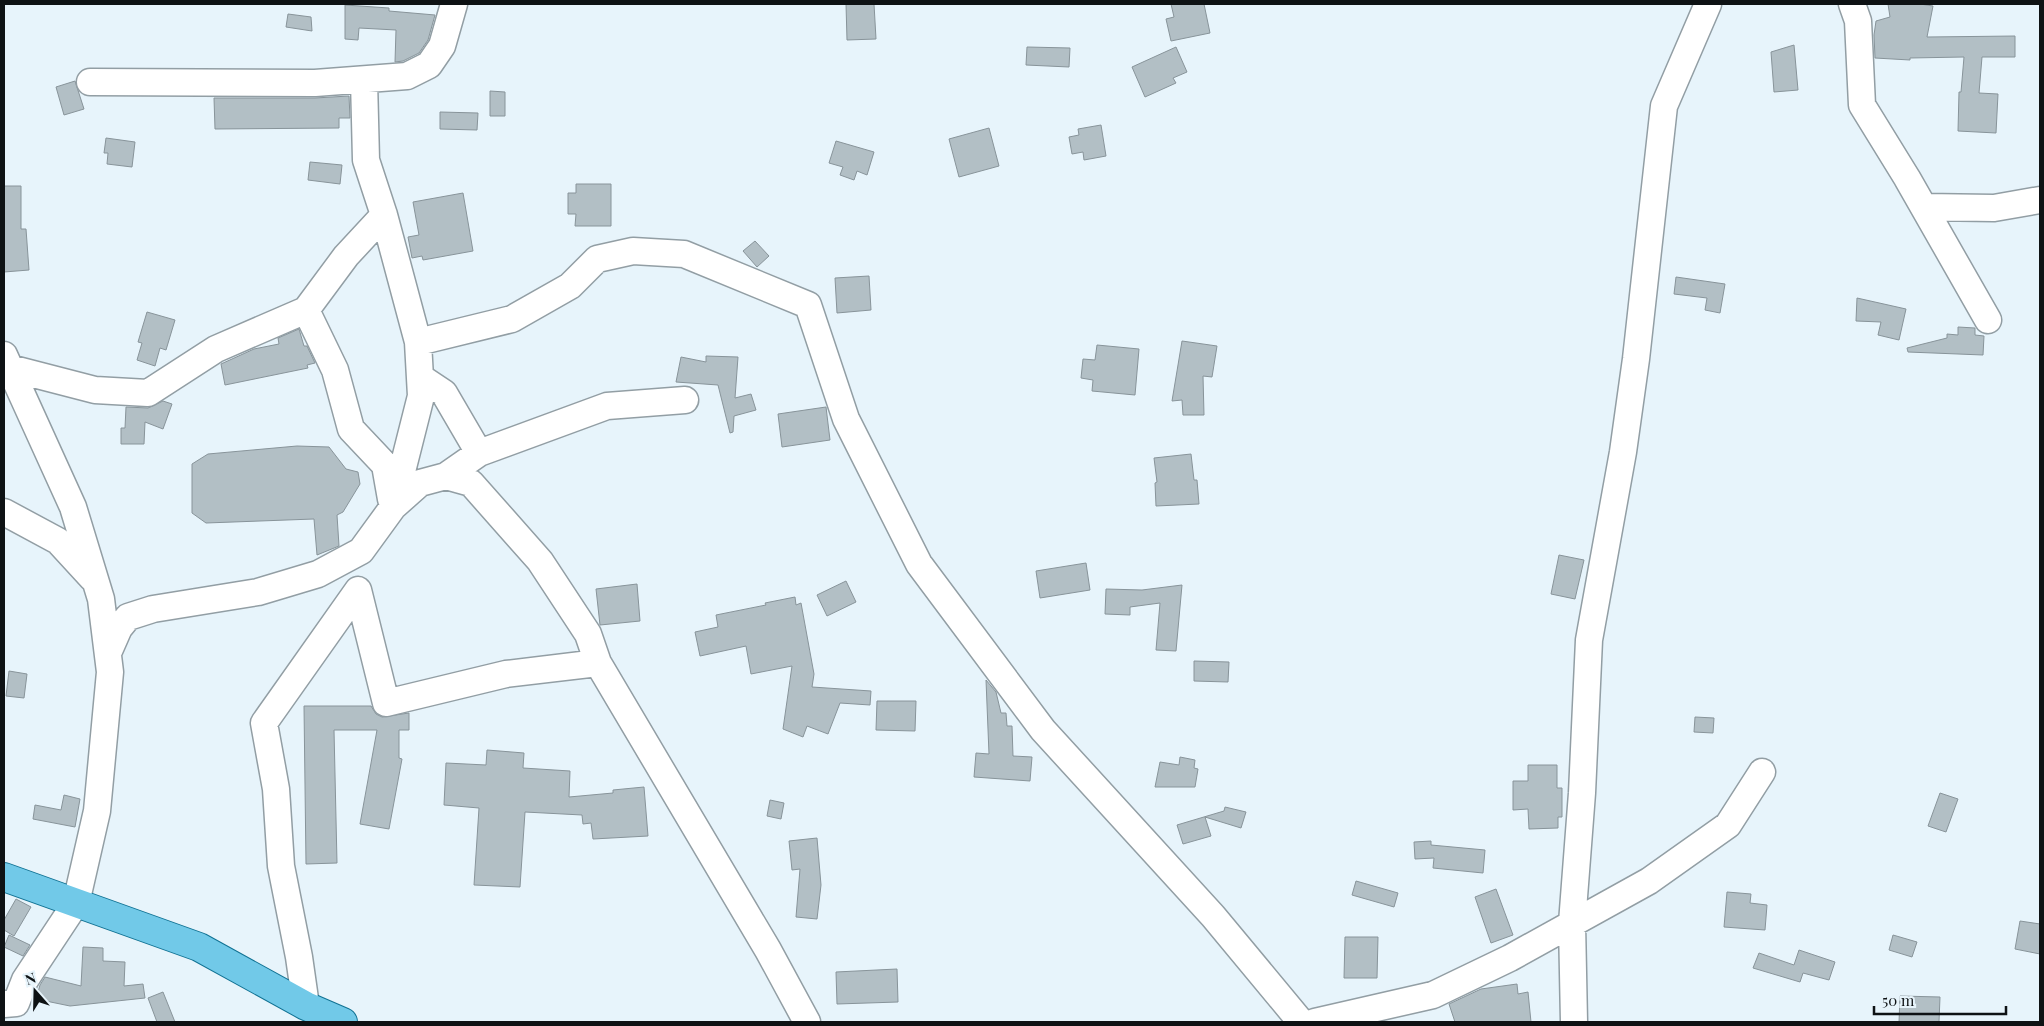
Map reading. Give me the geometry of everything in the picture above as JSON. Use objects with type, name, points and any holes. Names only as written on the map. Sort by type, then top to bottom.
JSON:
[{"type":"main road","points":[[4,877],[199,948],[306,1006],[343,1022]]},
{"type":"street","points":[[90,82],[315,84],[407,76],[429,65],[442,46],[454,4]]},
{"type":"street","points":[[1574,1022],[1572,923],[1582,792],[1589,640],[1623,452],[1636,359],[1664,106],[1708,4]]},
{"type":"street","points":[[1852,4],[1858,21],[1862,105],[1924,207],[1988,320]]},
{"type":"street","points":[[364,80],[366,160],[384,215],[418,342],[422,396],[393,507]]},
{"type":"street","points":[[1924,207],[1994,208],[2040,200]]},
{"type":"street","points":[[7,361],[94,390],[148,393],[216,349],[306,310],[346,256],[384,215]]},
{"type":"street","points":[[418,342],[512,319],[570,286],[598,259],[633,251],[684,254],[808,305],[846,419],[919,564],[1043,730],[1212,916],[1301,1022]]},
{"type":"street","points":[[306,310],[335,370],[351,429],[385,465],[393,507]]},
{"type":"street","points":[[7,361],[73,506],[101,599],[110,672],[97,810],[76,903],[25,980],[13,1010]]},
{"type":"street","points":[[420,377],[444,393],[479,453]]},
{"type":"street","points":[[108,653],[119,628],[128,617],[153,609],[258,592],[318,574],[361,550],[393,507],[420,484],[446,476],[479,453],[607,406],[685,400]]},
{"type":"street","points":[[446,476],[472,483],[540,561],[588,634],[598,663],[768,950],[807,1022]]},
{"type":"street","points":[[4,512],[58,541],[96,583]]},
{"type":"street","points":[[361,550],[358,590],[386,703],[506,674],[598,663]]},
{"type":"street","points":[[306,1006],[299,957],[281,866],[276,789],[264,723],[358,590]]},
{"type":"street","points":[[1315,1022],[1433,995],[1510,958],[1649,881],[1728,825],[1762,772]]},
{"type":"building","points":[[846,4],[874,4],[876,39],[847,40]]},
{"type":"building","points":[[1171,4],[1204,4],[1210,33],[1171,41],[1166,19],[1174,17]]},
{"type":"building","points":[[1888,4],[1933,6],[1927,37],[2015,36],[2015,57],[1982,57],[1979,93],[1998,94],[1996,133],[1958,131],[1959,92],[1961,92],[1964,57],[1910,58],[1910,60],[1875,58],[1874,35],[1876,21],[1890,17]]},
{"type":"building","points":[[345,5],[389,8],[389,11],[435,15],[428,40],[419,53],[403,61],[395,62],[396,30],[359,28],[358,40],[345,39]]},
{"type":"building","points":[[288,14],[311,17],[312,31],[286,27]]},
{"type":"building","points":[[1794,45],[1798,90],[1774,92],[1771,52]]},
{"type":"building","points":[[1027,47],[1070,48],[1069,67],[1026,65]]},
{"type":"building","points":[[1176,47],[1187,72],[1173,78],[1176,83],[1145,97],[1132,67]]},
{"type":"building","points":[[75,81],[84,109],[64,115],[56,87]]},
{"type":"building","points":[[490,91],[505,92],[505,116],[490,116]]},
{"type":"building","points":[[349,96],[350,118],[339,118],[339,128],[215,129],[214,98]]},
{"type":"building","points":[[440,112],[478,113],[477,130],[440,129]]},
{"type":"building","points":[[1101,125],[1106,156],[1084,160],[1083,152],[1072,154],[1069,137],[1079,135],[1078,129]]},
{"type":"building","points":[[989,128],[999,166],[959,177],[949,139]]},
{"type":"building","points":[[106,138],[135,142],[132,167],[107,164],[108,153],[104,153]]},
{"type":"building","points":[[836,141],[874,152],[867,175],[857,171],[854,180],[840,175],[843,167],[829,163]]},
{"type":"building","points":[[310,162],[342,165],[340,184],[308,180]]},
{"type":"building","points":[[576,184],[611,184],[611,226],[575,226],[576,214],[568,214],[568,193],[576,193]]},
{"type":"building","points":[[4,186],[21,186],[21,229],[26,229],[29,270],[4,272]]},
{"type":"building","points":[[463,193],[473,251],[423,260],[422,256],[412,258],[408,237],[419,235],[413,202]]},
{"type":"building","points":[[755,241],[769,256],[757,267],[743,251]]},
{"type":"building","points":[[869,276],[871,310],[837,313],[835,278]]},
{"type":"building","points":[[1676,277],[1725,284],[1720,313],[1705,310],[1707,298],[1674,294]]},
{"type":"building","points":[[1857,298],[1906,309],[1899,340],[1878,335],[1881,322],[1856,321]]},
{"type":"building","points":[[147,312],[175,320],[166,350],[160,348],[155,366],[137,360],[142,343],[138,342]]},
{"type":"building","points":[[1958,327],[1975,328],[1975,335],[1984,336],[1983,355],[1908,352],[1907,348],[1947,338],[1947,334],[1958,335]]},
{"type":"building","points":[[299,329],[304,346],[307,346],[315,363],[307,365],[308,368],[225,385],[221,364],[254,349],[279,344],[278,338]]},
{"type":"building","points":[[1182,341],[1217,346],[1212,377],[1203,376],[1204,415],[1183,415],[1182,400],[1172,401]]},
{"type":"building","points":[[1097,345],[1139,349],[1135,395],[1092,391],[1093,380],[1081,378],[1083,359],[1095,360]]},
{"type":"building","points":[[706,356],[738,357],[735,398],[751,394],[756,410],[734,416],[733,432],[730,433],[718,385],[676,382],[681,357],[706,362]]},
{"type":"building","points":[[163,401],[172,404],[163,429],[145,422],[144,444],[121,444],[121,428],[125,428],[126,407],[148,408]]},
{"type":"building","points":[[826,407],[830,440],[782,447],[778,414]]},
{"type":"building","points":[[297,446],[329,447],[346,469],[358,472],[360,484],[343,512],[337,515],[339,546],[317,555],[314,519],[206,523],[192,513],[192,464],[208,454]]},
{"type":"building","points":[[1191,454],[1194,480],[1197,480],[1199,504],[1156,506],[1155,483],[1157,482],[1154,458]]},
{"type":"building","points":[[1559,555],[1584,560],[1575,599],[1551,594]]},
{"type":"building","points":[[1086,563],[1090,590],[1040,598],[1036,571]]},
{"type":"building","points":[[846,581],[856,602],[827,616],[817,595]]},
{"type":"building","points":[[637,584],[640,621],[600,625],[596,589]]},
{"type":"building","points":[[1182,585],[1176,651],[1156,650],[1160,603],[1130,607],[1130,615],[1105,614],[1106,589],[1142,590]]},
{"type":"building","points":[[795,597],[796,605],[801,603],[814,674],[812,687],[871,691],[870,705],[840,703],[828,734],[807,726],[803,737],[783,729],[792,666],[751,674],[746,646],[700,656],[695,632],[718,627],[716,615]]},
{"type":"building","points":[[1194,661],[1229,662],[1228,682],[1194,681]]},
{"type":"building","points":[[9,671],[27,674],[24,698],[6,696]]},
{"type":"building","points":[[986,680],[996,692],[1001,713],[1006,713],[1007,726],[1012,726],[1013,756],[1032,757],[1030,781],[974,777],[976,753],[989,754]]},
{"type":"building","points":[[877,701],[916,701],[915,731],[876,730]]},
{"type":"building","points":[[304,706],[371,706],[376,714],[382,717],[409,713],[409,730],[399,730],[399,758],[402,759],[389,829],[360,824],[377,730],[334,730],[337,863],[306,864]]},
{"type":"building","points":[[1695,717],[1714,718],[1713,733],[1694,732]]},
{"type":"building","points":[[487,750],[524,753],[523,768],[570,771],[569,797],[613,793],[613,790],[644,787],[648,836],[593,839],[591,823],[583,824],[582,815],[525,812],[520,887],[474,885],[479,808],[444,805],[446,763],[486,765]]},
{"type":"building","points":[[1180,757],[1195,760],[1194,768],[1198,769],[1195,787],[1155,787],[1160,762],[1179,765]]},
{"type":"building","points":[[1528,765],[1557,765],[1557,788],[1562,788],[1562,817],[1558,817],[1558,828],[1529,829],[1528,809],[1513,810],[1513,781],[1528,781]]},
{"type":"building","points":[[1940,793],[1958,799],[1946,832],[1928,826]]},
{"type":"building","points":[[64,795],[80,799],[75,827],[33,819],[35,805],[61,810]]},
{"type":"building","points":[[770,800],[784,803],[781,819],[767,816]]},
{"type":"building","points":[[1225,807],[1246,812],[1241,828],[1205,817],[1211,836],[1183,844],[1177,825],[1224,811]]},
{"type":"building","points":[[817,838],[821,885],[817,919],[796,917],[800,869],[792,870],[789,841]]},
{"type":"building","points":[[1431,841],[1431,845],[1485,850],[1483,873],[1433,868],[1434,858],[1415,859],[1414,842]]},
{"type":"building","points":[[1356,881],[1398,893],[1394,907],[1352,895]]},
{"type":"building","points":[[1496,889],[1513,935],[1491,943],[1475,897]]},
{"type":"building","points":[[1727,892],[1751,894],[1750,903],[1767,905],[1765,930],[1724,927]]},
{"type":"building","points":[[16,899],[31,907],[14,936],[4,930],[4,920]]},
{"type":"building","points":[[2020,921],[2040,924],[2040,954],[2015,949]]},
{"type":"building","points":[[9,935],[30,945],[23,956],[4,947]]},
{"type":"building","points":[[1893,935],[1917,942],[1912,957],[1889,950]]},
{"type":"building","points":[[1345,937],[1378,937],[1377,978],[1344,978]]},
{"type":"building","points":[[83,947],[103,948],[103,961],[125,962],[124,986],[143,984],[145,998],[70,1006],[36,999],[40,985],[45,977],[81,986]]},
{"type":"building","points":[[1799,950],[1835,962],[1829,980],[1803,973],[1800,982],[1753,968],[1759,953],[1794,965]]},
{"type":"building","points":[[897,969],[898,1002],[837,1004],[836,972]]},
{"type":"building","points":[[1517,984],[1518,994],[1528,992],[1531,1022],[1455,1022],[1449,1004],[1481,989]]},
{"type":"building","points":[[163,992],[175,1022],[157,1022],[148,998]]},
{"type":"building","points":[[1900,996],[1940,997],[1939,1022],[1899,1022]]}]
